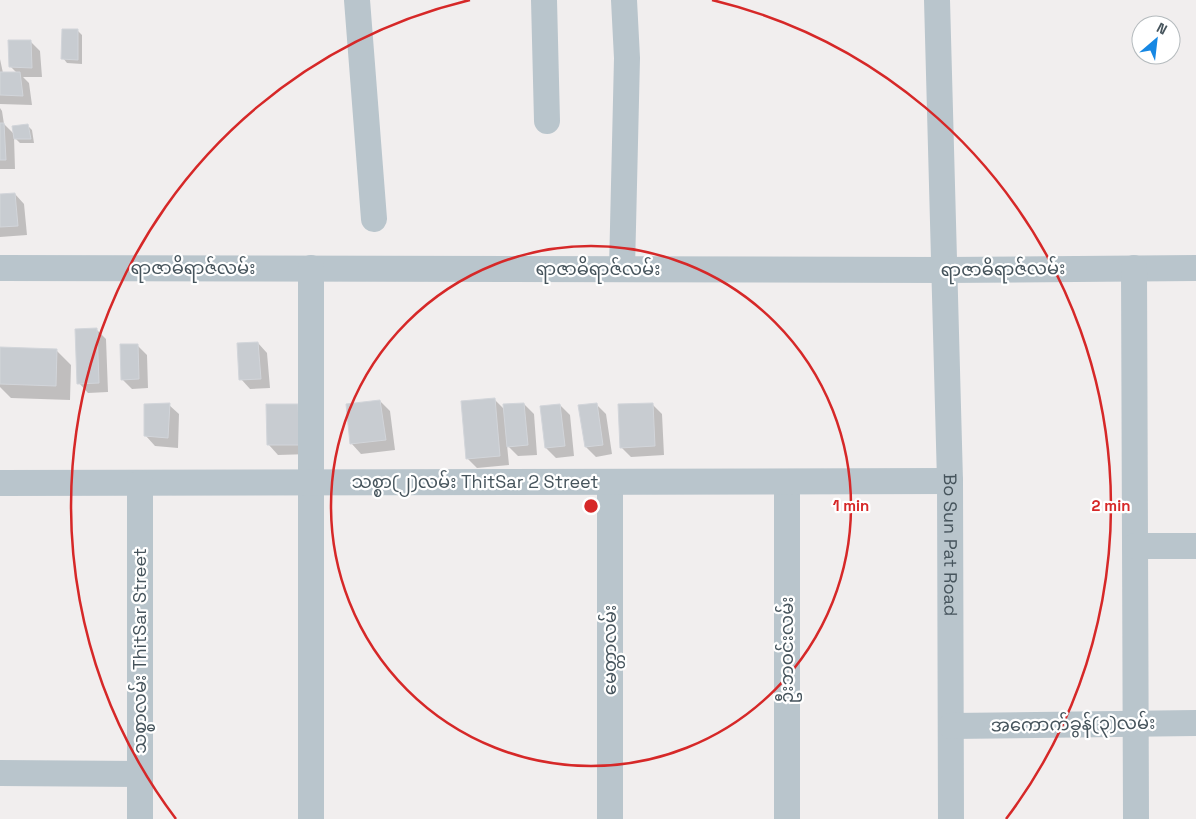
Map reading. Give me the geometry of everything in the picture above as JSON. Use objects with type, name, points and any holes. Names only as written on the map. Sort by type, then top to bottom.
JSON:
[{"type":"street","points":[[357,0],[374,219]]},
{"type":"street","points":[[544,0],[547,121]]},
{"type":"street","points":[[622,269],[627,58],[624,0]]},
{"type":"street","name":"Bo Sun Pat Road","points":[[937,0],[950,480],[951,819]]},
{"type":"street","name":"ရာဇာဓိရာဇ်လမ်း","points":[[0,268],[944,270],[1196,268]]},
{"type":"street","points":[[310,268],[311,819]]},
{"type":"street","points":[[1134,268],[1136,819]]},
{"type":"street","name":"သစ္စာ(၂)လမ်း ThitSar 2 Street","points":[[0,483],[950,480]]},
{"type":"street","name":"မေတ္တာလမ်း","points":[[610,482],[610,819]]},
{"type":"street","name":"ဦးဘဝင်းလမ်း","points":[[787,482],[787,819]]},
{"type":"street","name":"သစ္စာလမ်း ThitSar Street","points":[[140,483],[140,819]]},
{"type":"street","points":[[1135,546],[1196,546]]},
{"type":"street","name":"အကောက်ခွန်(၃)လမ်း","points":[[951,726],[1196,723]]},
{"type":"street","points":[[0,773],[140,774]]},
{"type":"building","points":[[62,29],[78,29],[78,60],[61,59]]},
{"type":"building","points":[[8,40],[31,40],[32,68],[9,67]]},
{"type":"building","points":[[0,72],[20,72],[23,96],[0,95]]},
{"type":"building","points":[[0,123],[4,123],[6,160],[0,160]]},
{"type":"building","points":[[28,124],[31,139],[14,139],[12,126]]},
{"type":"building","points":[[15,193],[18,226],[0,227],[0,194]]},
{"type":"building","points":[[97,328],[99,383],[77,384],[75,329]]},
{"type":"building","points":[[258,342],[261,379],[239,380],[237,343]]},
{"type":"building","points":[[120,344],[138,344],[139,379],[121,380]]},
{"type":"building","points":[[0,347],[57,349],[56,386],[0,384]]},
{"type":"building","points":[[495,398],[500,456],[466,459],[461,401]]},
{"type":"building","points":[[380,400],[386,440],[350,444],[346,404]]},
{"type":"building","points":[[170,403],[168,438],[144,436],[144,404]]},
{"type":"building","points":[[524,403],[528,445],[507,447],[503,404]]},
{"type":"building","points":[[597,403],[603,445],[585,447],[578,405]]},
{"type":"building","points":[[653,403],[655,446],[620,448],[618,404]]},
{"type":"building","points":[[266,404],[298,404],[300,445],[267,445]]},
{"type":"building","points":[[560,404],[565,446],[545,448],[540,406]]}]
